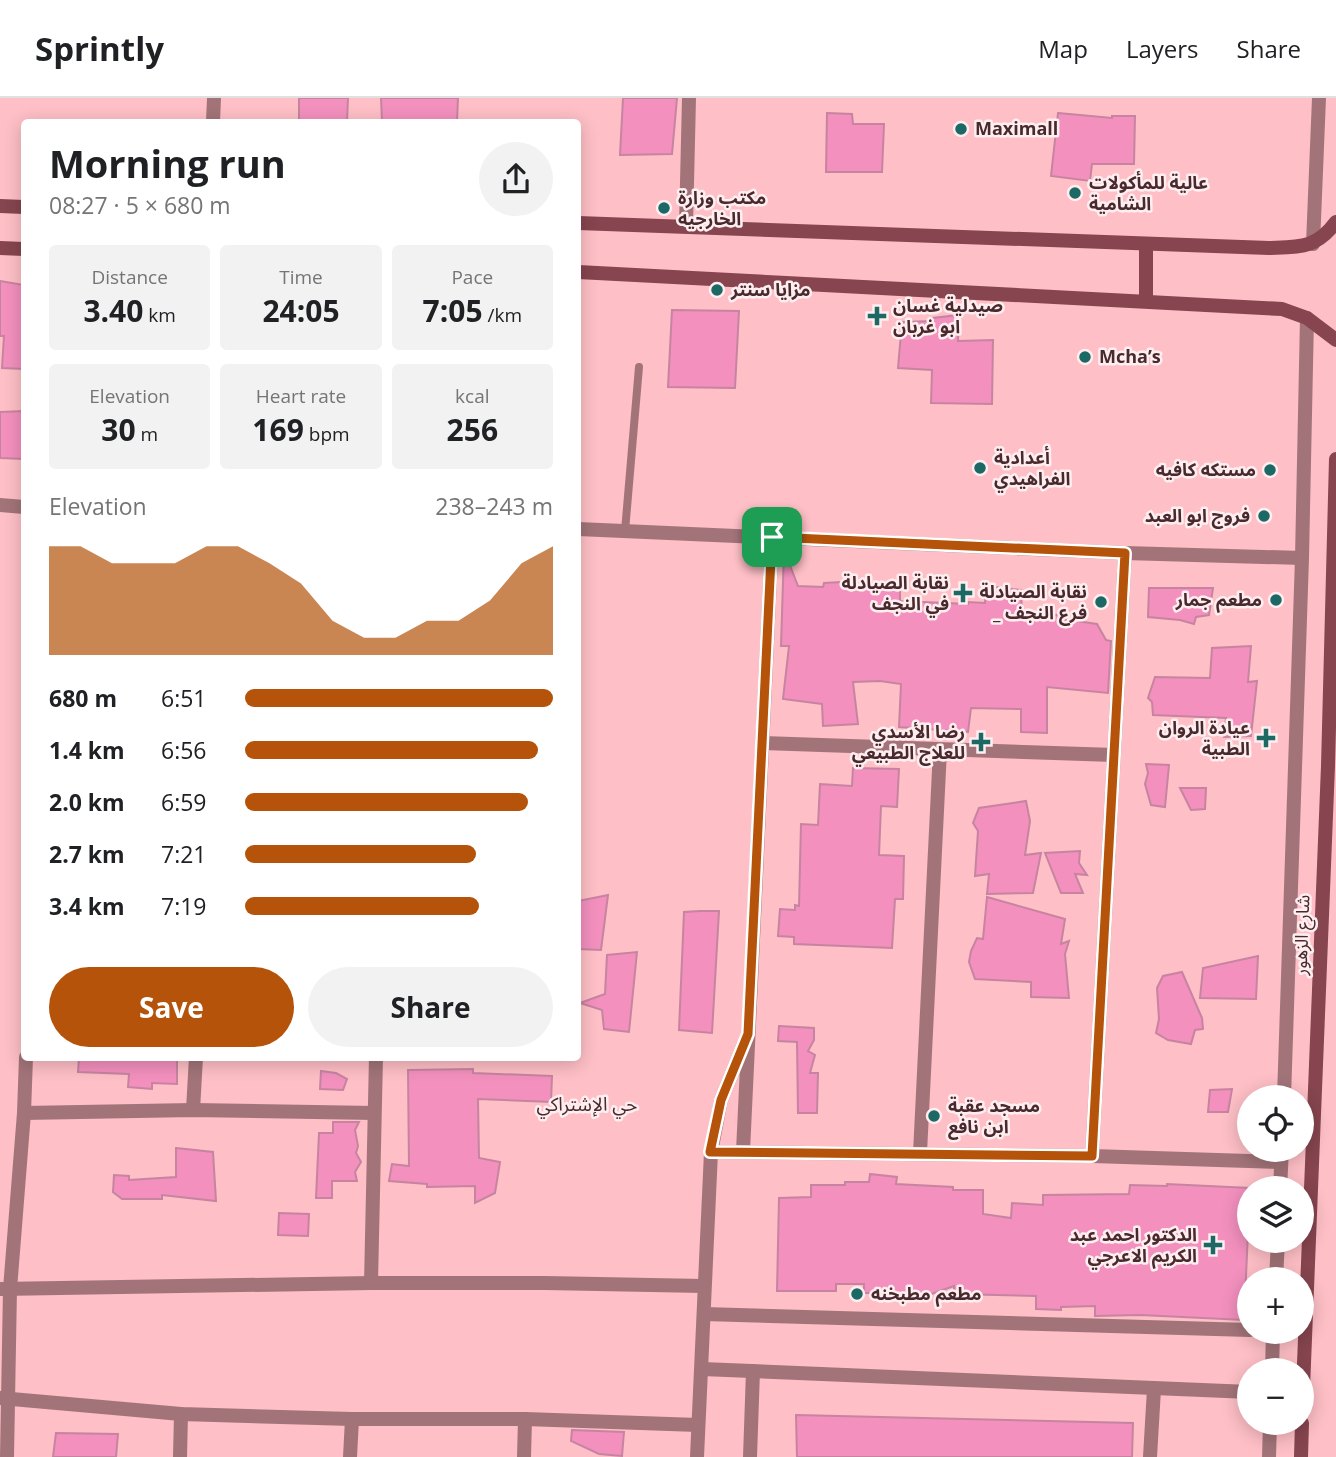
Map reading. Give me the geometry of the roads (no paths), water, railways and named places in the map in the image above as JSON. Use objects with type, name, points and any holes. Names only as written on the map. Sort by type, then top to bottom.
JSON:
[{"type":"main road","points":[[0,206],[21,206]]},
{"type":"main road","points":[[581,223],[1269,248],[1312,244],[1328,233],[1336,222]]},
{"type":"main road","points":[[1146,244],[1146,301]]},
{"type":"main road","points":[[0,248],[21,249]]},
{"type":"main road","points":[[581,272],[1282,309],[1307,318],[1336,340]]},
{"type":"main road","name":"شارع الزهور","points":[[1303,1358],[1328,766],[1336,459]]},
{"type":"main road","points":[[1328,766],[1336,779]]},
{"type":"main road","points":[[1324,867],[1336,852]]},
{"type":"main road","points":[[1301,1457],[1302,1435]]},
{"type":"street","points":[[213,119],[214,98]]},
{"type":"street","points":[[686,225],[689,98]]},
{"type":"street","points":[[1312,244],[1318,98]]},
{"type":"street","points":[[1284,1085],[1307,318]]},
{"type":"street","points":[[0,505],[21,507]]},
{"type":"street","points":[[581,529],[1302,558]]},
{"type":"street","points":[[743,1152],[772,537]]},
{"type":"street","points":[[1092,1156],[1125,553]]},
{"type":"street","points":[[763,743],[1114,754]]},
{"type":"street","points":[[920,1153],[940,750]]},
{"type":"street","points":[[697,1457],[710,1152],[721,1100],[748,1034]]},
{"type":"street","points":[[8,1457],[5,1289],[24,1113],[26,1061]]},
{"type":"street","points":[[193,1110],[196,1061]]},
{"type":"street","points":[[371,1283],[376,1061]]},
{"type":"street","points":[[24,1113],[193,1110],[374,1114]]},
{"type":"street","points":[[710,1152],[1237,1156]]},
{"type":"street","points":[[5,1289],[371,1283],[704,1286]]},
{"type":"street","points":[[704,1314],[1237,1330]]},
{"type":"street","points":[[702,1368],[1237,1392]]},
{"type":"street","points":[[750,1457],[753,1371]]},
{"type":"street","points":[[1150,1457],[1154,1389]]},
{"type":"street","points":[[5,1399],[181,1414],[352,1419],[525,1419],[698,1425]]},
{"type":"street","points":[[180,1457],[181,1414]]},
{"type":"street","points":[[350,1457],[352,1419]]},
{"type":"street","points":[[524,1457],[525,1419]]},
{"type":"street","points":[[1269,1457],[1270,1435]]},
{"type":"lane","points":[[625,531],[639,367]]},
{"type":"place","name":"Maximall","points":[[961,129]]},
{"type":"place","name":"عالية للمأكولات الشامية","points":[[1075,193]]},
{"type":"place","name":"مكتب وزارة الخارجيه","points":[[664,208]]},
{"type":"place","name":"مزايا سنتر","points":[[717,290]]},
{"type":"place","name":"صيدلية غسان ابو غربان","points":[[877,316]]},
{"type":"place","name":"Mcha’s","points":[[1085,357]]},
{"type":"place","name":"أعدادية الفراهيدي","points":[[980,468]]},
{"type":"place","name":"مستكه كافيه","points":[[1270,470]]},
{"type":"place","name":"فروج ابو العبد","points":[[1264,516]]},
{"type":"place","name":"نقابة الصيادلة في النجف","points":[[963,593]]},
{"type":"place","name":"مطعم جمار","points":[[1276,600]]},
{"type":"place","name":"نقابة الصيادلة _ فرع النجف","points":[[1101,602]]},
{"type":"place","name":"عيادة الروان الطبية","points":[[1266,738]]},
{"type":"place","name":"رضا الأسدي للعلاج الطبيعي","points":[[981,742]]},
{"type":"place","name":"مسجد عقبة ابن نافع","points":[[934,1116]]},
{"type":"place","name":"الدكتور احمد عبد الكريم الاعرجي","points":[[1213,1245]]},
{"type":"place","name":"مطعم مطبخنه","points":[[857,1294]]},
{"type":"district","name":"حي الإشتراكي","points":[[587,1104]]}]
